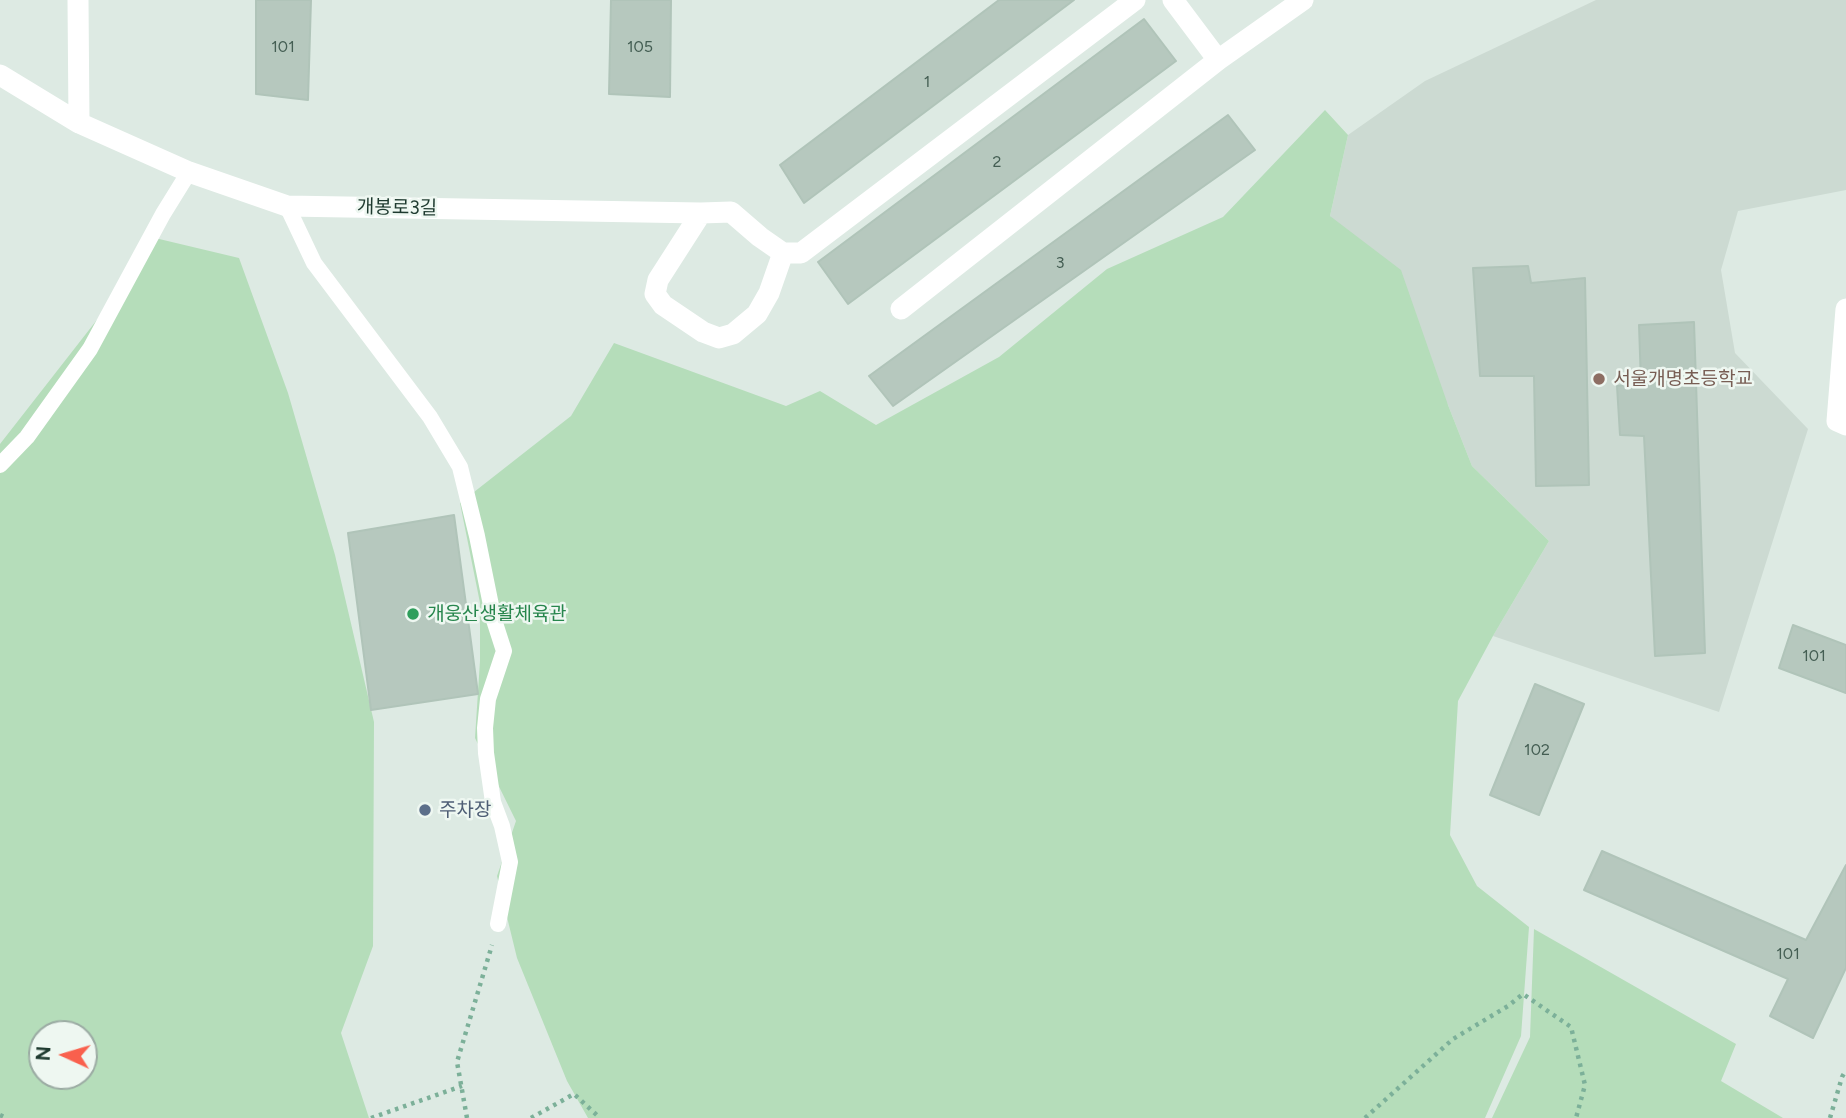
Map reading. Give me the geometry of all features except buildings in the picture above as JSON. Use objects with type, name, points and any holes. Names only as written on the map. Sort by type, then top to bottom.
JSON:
[{"type":"street","points":[[78,0],[79,123]]},
{"type":"street","points":[[701,212],[658,280],[655,294],[663,305],[704,332],[719,338],[733,334],[757,314],[769,293],[783,253],[801,253],[1135,0]]},
{"type":"street","points":[[1173,0],[1218,60]]},
{"type":"street","points":[[901,309],[1218,60],[1303,0]]},
{"type":"street","name":"개봉로3길","points":[[0,75],[79,123],[189,172],[287,206],[731,212],[783,253]]},
{"type":"street","points":[[1846,309],[1837,421],[1846,425]]},
{"type":"lane","points":[[0,465],[27,437],[90,349],[189,172]]},
{"type":"lane","points":[[287,206],[314,263],[430,417],[460,467],[494,620],[504,650],[488,699],[485,728],[493,803],[502,826],[510,862],[498,924]]},
{"type":"path","points":[[467,1118],[457,1062],[498,924]]},
{"type":"path","points":[[1365,1118],[1453,1039],[1523,994],[1571,1027],[1585,1085],[1576,1118]]},
{"type":"path","points":[[1830,1118],[1846,1070]]},
{"type":"path","points":[[371,1118],[462,1086]]},
{"type":"path","points":[[531,1118],[574,1094],[600,1118]]},
{"type":"path","points":[[0,1115],[6,1118]]},
{"type":"shaded area","name":"서울개명초등학교","points":[[1596,0],[1846,0],[1846,190],[1738,211],[1721,270],[1735,353],[1808,429],[1719,712],[1493,636],[1549,541],[1472,466],[1448,405],[1330,216],[1348,135],[1425,81]]},
{"type":"green space","points":[[1325,110],[1348,135],[1330,216],[1401,270],[1472,466],[1549,541],[1458,701],[1450,835],[1477,886],[1529,927],[1521,1036],[1485,1118],[588,1118],[567,1081],[517,958],[497,876],[516,821],[475,738],[480,661],[480,603],[460,503],[571,416],[614,343],[786,406],[820,391],[876,425],[999,357],[1107,269],[1223,217]]},
{"type":"green space","points":[[155,238],[239,258],[288,393],[335,555],[374,722],[373,946],[341,1033],[369,1118],[0,1118],[0,444],[103,312]]},
{"type":"green space","points":[[1534,929],[1736,1044],[1721,1081],[1783,1118],[1492,1118],[1530,1037]]},
{"type":"place","name":"서울개명초등학교","points":[[1599,379]]},
{"type":"place","name":"개웅산생활체육관","points":[[413,614]]},
{"type":"place","name":"주차장","points":[[425,810]]}]
